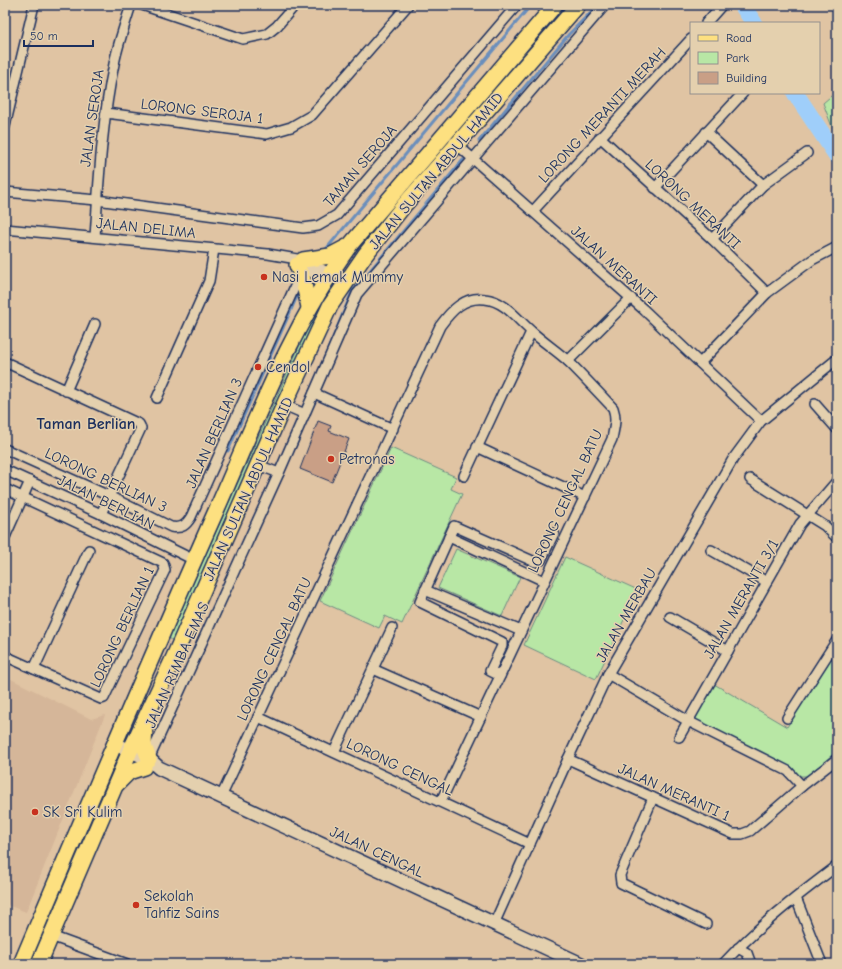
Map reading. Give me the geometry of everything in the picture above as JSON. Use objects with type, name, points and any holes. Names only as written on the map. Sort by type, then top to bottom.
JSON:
[{"type":"main road","name":"JALAN SULTAN ABDUL HAMID","points":[[21,964],[194,560],[280,366],[309,307],[350,245],[443,134],[555,5]]},
{"type":"main road","name":"JALAN SULTAN ABDUL HAMID","points":[[39,964],[128,755],[284,405],[330,306],[365,255],[457,144],[578,5]]},
{"type":"main road","points":[[309,307],[296,264],[330,256],[350,245]]},
{"type":"main road","points":[[330,306],[329,276],[345,270],[356,257],[365,255]]},
{"type":"main road","points":[[114,787],[129,772],[151,765],[144,746],[145,718]]},
{"type":"street","points":[[5,126],[7,104],[34,5]]},
{"type":"street","name":"JALAN SEROJA","points":[[95,237],[100,163],[106,113],[114,62],[131,5]]},
{"type":"street","points":[[142,5],[243,39],[266,34],[278,26],[295,5]]},
{"type":"street","name":"LORONG SEROJA 1","points":[[106,113],[267,134],[291,127],[304,122],[312,115],[408,5]]},
{"type":"street","name":"TAMAN SEROJA","points":[[5,192],[97,200],[303,228],[318,226],[337,215],[517,5]]},
{"type":"street","name":"JALAN RIMBA EMAS","points":[[151,765],[357,294],[605,5]]},
{"type":"street","points":[[707,22],[722,5]]},
{"type":"street","name":"LORONG MERANTI MERAH","points":[[533,211],[690,40]]},
{"type":"street","points":[[655,188],[742,94]]},
{"type":"street","points":[[706,132],[764,184]]},
{"type":"street","name":"JALAN MERANTI","points":[[443,134],[473,158],[630,298],[761,421]]},
{"type":"street","name":"LORONG MERANTI","points":[[600,137],[712,239],[766,293]]},
{"type":"street","points":[[712,239],[764,184],[807,153]]},
{"type":"street","name":"JALAN DELIMA","points":[[5,229],[268,254],[329,276]]},
{"type":"street","points":[[700,363],[766,293],[812,260],[837,247]]},
{"type":"street","points":[[157,398],[209,281],[214,249]]},
{"type":"street","name":"JALAN BERLIAN 3","points":[[191,517],[296,264]]},
{"type":"street","name":"LORONG CENGAL BATU","points":[[221,797],[440,326],[449,313],[460,304],[484,298],[497,302],[511,312],[531,332],[568,361],[614,408],[616,415],[612,439],[440,801]]},
{"type":"street","points":[[568,361],[630,298]]},
{"type":"street","points":[[66,391],[95,324]]},
{"type":"street","points":[[464,476],[531,332]]},
{"type":"street","name":"JALAN MERBAU","points":[[494,924],[608,674],[733,459],[761,421],[837,359]]},
{"type":"street","points":[[5,362],[66,391],[134,420],[139,424],[141,428],[102,514]]},
{"type":"street","points":[[314,393],[393,429]]},
{"type":"street","points":[[815,404],[837,429]]},
{"type":"street","points":[[284,405],[305,414]]},
{"type":"street","points":[[477,447],[585,497]]},
{"type":"street","name":"LORONG BERLIAN 3","points":[[5,449],[109,496],[171,527],[178,528],[184,526],[191,517]]},
{"type":"street","points":[[258,465],[279,473]]},
{"type":"street","name":"JALAN BERLIAN","points":[[5,470],[102,514],[194,560]]},
{"type":"street","points":[[750,479],[825,526],[837,538]]},
{"type":"street","points":[[5,537],[30,481]]},
{"type":"street","name":"JALAN MERANTI 3/1","points":[[679,737],[806,515],[837,481]]},
{"type":"street","points":[[5,489],[23,497]]},
{"type":"street","name":"LORONG BERLIAN 1","points":[[23,497],[165,566],[165,570],[106,697],[101,699],[34,669]]},
{"type":"street","points":[[500,676],[490,671],[502,646],[502,642],[420,602],[454,526],[535,562],[541,560],[554,533]]},
{"type":"street","points":[[449,537],[544,581]]},
{"type":"street","points":[[5,656],[34,669],[89,550]]},
{"type":"street","points":[[711,550],[767,582]]},
{"type":"street","points":[[425,590],[521,631]]},
{"type":"street","points":[[670,617],[728,652]]},
{"type":"street","points":[[334,752],[392,628]]},
{"type":"street","points":[[787,718],[837,640]]},
{"type":"street","points":[[373,669],[481,717]]},
{"type":"street","points":[[608,674],[688,720],[788,771],[802,786]]},
{"type":"street","name":"LORONG CENGAL","points":[[258,717],[530,844]]},
{"type":"street","name":"JALAN CENGAL","points":[[113,749],[221,797],[581,964]]},
{"type":"street","name":"JALAN MERANTI 1","points":[[568,759],[732,834],[742,834],[750,831],[802,786],[837,759]]},
{"type":"street","points":[[653,798],[620,875],[622,883],[706,924]]},
{"type":"street","points":[[723,964],[738,948],[796,898],[837,866]]},
{"type":"street","points":[[796,898],[822,964]]},
{"type":"street","points":[[51,936],[127,964]]},
{"type":"street","points":[[738,948],[747,953],[751,964]]},
{"type":"shaded area","name":"SK Sri Kulim","points":[[5,676],[91,719],[105,715],[26,912],[5,904]]},
{"type":"green space","points":[[837,91],[837,140],[823,103]]},
{"type":"green space","points":[[321,298],[327,300],[173,640],[168,638]]},
{"type":"green space","points":[[391,448],[456,477],[451,489],[462,494],[402,624],[385,616],[379,628],[320,601]]},
{"type":"green space","points":[[456,549],[520,577],[502,616],[438,588]]},
{"type":"green space","points":[[565,557],[638,590],[596,679],[524,645]]},
{"type":"green space","points":[[831,659],[837,664],[837,753],[832,755],[807,776],[798,776],[789,767],[694,719],[714,684],[787,727]]},
{"type":"building","points":[[318,421],[331,426],[329,431],[349,439],[332,482],[300,469]]},
{"type":"waterway","points":[[327,248],[531,5]]},
{"type":"waterway","points":[[479,141],[569,34],[598,5]]},
{"type":"waterway","points":[[742,5],[753,22]]},
{"type":"waterway","points":[[796,94],[837,156]]},
{"type":"waterway","points":[[324,359],[352,292],[463,160]]},
{"type":"waterway","points":[[228,451],[299,292]]},
{"type":"place","name":"Nasi Lemak Mummy","points":[[264,277]]},
{"type":"place","name":"Cendol","points":[[258,367]]},
{"type":"place","name":"Petronas","points":[[331,459]]},
{"type":"place","name":"SK Sri Kulim","points":[[35,812]]},
{"type":"place","name":"Sekolah Tahfiz Sains","points":[[136,905]]},
{"type":"district","name":"Taman Berlian","points":[[86,424]]}]
